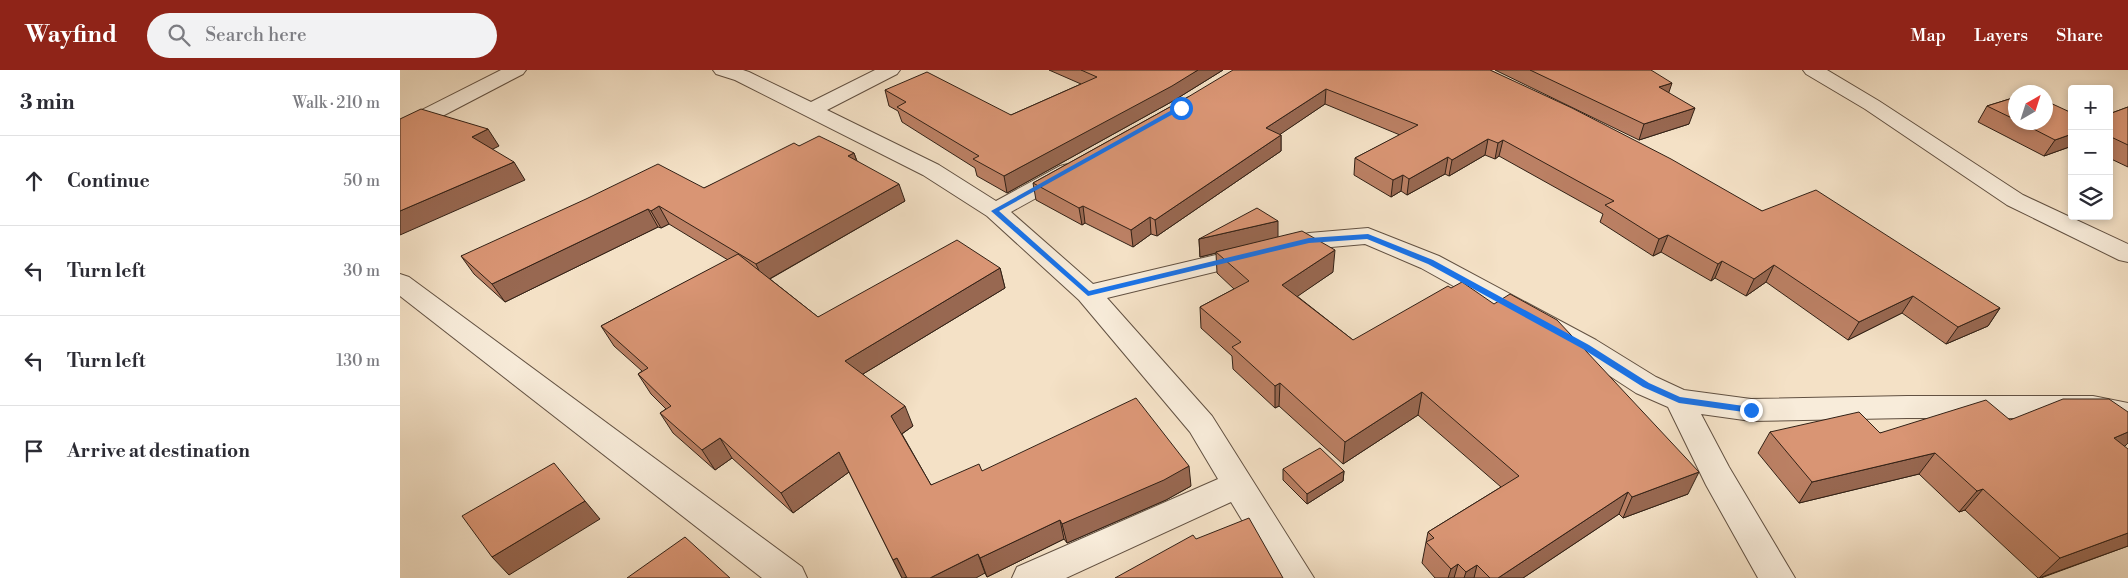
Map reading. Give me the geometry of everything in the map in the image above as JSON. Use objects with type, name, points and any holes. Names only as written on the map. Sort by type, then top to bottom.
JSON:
[{"type":"street","points":[[404,122],[516,70]]},
{"type":"street","points":[[724,70],[742,76],[931,170],[995,211],[1088,294],[1200,424],[1296,578]]},
{"type":"street","points":[[810,111],[890,70]]},
{"type":"street","points":[[1813,70],[1872,105],[2015,200],[2128,254]]},
{"type":"street","points":[[995,211],[1088,159]]},
{"type":"street","points":[[1088,294],[1309,240],[1368,236],[1430,262],[1586,347],[1646,385],[1679,400],[1751,410],[1907,407],[2093,407],[2128,414]]},
{"type":"street","points":[[400,283],[789,578]]},
{"type":"street","points":[[1679,400],[1717,476],[1777,578]]},
{"type":"street","points":[[1030,578],[1238,484]]},
{"type":"building","points":[[1081,70],[1198,70],[1172,86],[1004,176],[973,159],[979,156],[897,107],[906,102],[885,90],[927,72],[1011,115],[1097,77]]},
{"type":"building","points":[[1233,70],[1490,70],[1572,108],[1671,159],[1762,211],[1816,190],[2000,308],[1958,327],[1913,296],[1859,322],[1774,265],[1754,279],[1722,261],[1718,264],[1668,235],[1659,239],[1605,205],[1614,201],[1503,140],[1498,143],[1488,139],[1452,160],[1448,157],[1409,179],[1403,175],[1393,180],[1355,158],[1418,125],[1326,89],[1266,128],[1281,135],[1155,220],[1150,217],[1131,230],[1083,206],[1079,208],[1033,183]]},
{"type":"building","points":[[1530,70],[1651,70],[1672,83],[1659,87],[1695,108],[1644,124]]},
{"type":"building","points":[[2008,99],[2008,116],[1987,106]]},
{"type":"building","points":[[2053,104],[2068,111],[2068,135],[2055,140],[2036,130],[2053,130]]},
{"type":"building","points":[[2128,107],[2128,145],[2113,138],[2113,113]]},
{"type":"building","points":[[421,109],[488,129],[472,137],[514,162],[400,211],[400,119]]},
{"type":"building","points":[[819,136],[854,153],[848,156],[899,184],[756,264],[659,206],[651,211],[648,209],[492,284],[461,256],[658,164],[704,188],[794,143],[799,146]]},
{"type":"building","points":[[1257,208],[1278,221],[1199,239]]},
{"type":"building","points":[[1302,231],[1335,250],[1282,285],[1353,340],[1448,286],[1451,288],[1462,282],[1494,304],[1510,294],[1557,320],[1699,472],[1632,497],[1628,492],[1498,578],[1490,578],[1477,565],[1466,572],[1458,564],[1451,569],[1426,542],[1434,538],[1428,532],[1519,476],[1422,392],[1345,442],[1280,383],[1275,386],[1232,347],[1241,342],[1200,307],[1249,281],[1216,252]]},
{"type":"building","points":[[957,240],[1000,268],[845,361],[905,406],[891,416],[931,485],[979,464],[982,471],[1136,398],[1189,466],[1164,480],[1062,524],[1060,520],[980,558],[978,554],[930,578],[907,578],[897,558],[893,560],[839,452],[781,493],[720,438],[702,450],[660,413],[671,406],[638,374],[648,368],[601,326],[738,254],[818,317]]},
{"type":"building","points":[[2063,399],[2109,399],[2128,412],[2128,432],[2114,438],[2128,449],[2128,533],[2060,558],[1983,489],[1977,491],[1935,453],[1812,482],[1770,432],[1859,412],[1880,433],[1986,400],[2010,420]]},
{"type":"building","points":[[1320,448],[1344,471],[1307,494],[1283,469]]},
{"type":"building","points":[[554,463],[585,501],[492,557],[462,516]]},
{"type":"building","points":[[1249,518],[1283,578],[1115,578],[1193,535],[1196,539]]},
{"type":"building","points":[[685,537],[730,578],[627,578]]},
{"type":"route","points":[[1181,108],[995,211],[1088,294],[1309,240],[1368,236],[1430,262],[1586,347],[1646,385],[1679,400],[1751,410]]}]
